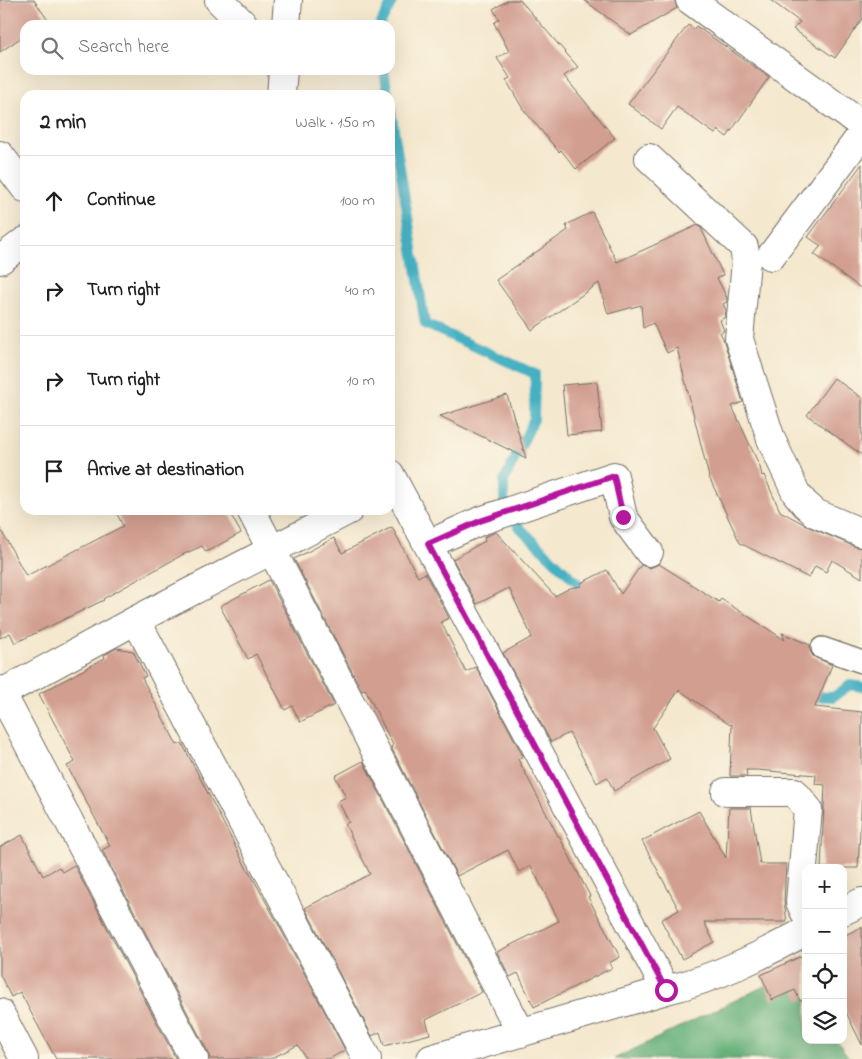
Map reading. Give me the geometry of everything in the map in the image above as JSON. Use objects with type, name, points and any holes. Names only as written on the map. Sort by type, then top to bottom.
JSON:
[{"type":"street","points":[[220,0],[239,20]]},
{"type":"street","points":[[286,20],[288,0]]},
{"type":"street","points":[[690,0],[862,125]]},
{"type":"street","points":[[282,90],[283,75]]},
{"type":"street","points":[[771,256],[862,134]]},
{"type":"street","points":[[0,155],[20,181]]},
{"type":"street","points":[[649,158],[744,247],[746,261],[740,339],[771,439],[796,493],[805,504],[815,513],[862,533]]},
{"type":"street","points":[[0,260],[20,245]]},
{"type":"street","points":[[428,544],[480,521],[614,476],[623,517],[649,552]]},
{"type":"street","points":[[395,488],[428,544],[666,990]]},
{"type":"street","points":[[254,515],[521,1033]]},
{"type":"street","points":[[194,1059],[0,692],[339,515]]},
{"type":"street","points":[[136,620],[367,1059]]},
{"type":"street","points":[[726,792],[794,792],[808,809],[800,902],[803,909]]},
{"type":"street","points":[[847,909],[862,902]]},
{"type":"street","points":[[431,1059],[666,990],[689,985],[763,954],[802,933]]},
{"type":"street","points":[[0,1013],[24,1059]]},
{"type":"lane","points":[[822,648],[862,662]]},
{"type":"green space","points":[[787,975],[802,995],[802,1044],[839,1044],[850,1059],[614,1059]]},
{"type":"building","points":[[0,0],[34,0],[47,19],[20,20],[20,38],[0,52]]},
{"type":"building","points":[[509,0],[520,0],[578,67],[564,76],[615,138],[576,169],[523,109],[506,80],[510,78],[497,58],[509,51],[494,23],[499,19],[493,9]]},
{"type":"building","points":[[584,0],[675,0],[677,8],[631,35]]},
{"type":"building","points":[[770,0],[862,0],[862,19],[835,58],[793,29],[800,22]]},
{"type":"building","points":[[688,25],[694,29],[696,26],[769,77],[727,137],[718,130],[715,134],[677,107],[661,129],[628,104]]},
{"type":"building","points":[[862,164],[862,289],[814,254],[821,246],[808,237]]},
{"type":"building","points":[[592,212],[617,262],[698,225],[701,228],[723,275],[717,278],[727,298],[727,302],[723,304],[726,310],[725,317],[720,320],[724,331],[720,333],[743,402],[732,406],[760,467],[762,476],[764,475],[780,511],[809,527],[862,548],[862,578],[832,560],[826,572],[815,566],[809,578],[740,543],[709,477],[677,348],[667,353],[653,323],[643,328],[641,305],[608,314],[599,283],[532,330],[496,280],[568,230],[566,225]]},
{"type":"building","points":[[834,378],[862,398],[862,455],[807,415]]},
{"type":"building","points":[[597,382],[602,432],[567,435],[562,385]]},
{"type":"building","points":[[507,395],[526,458],[440,416]]},
{"type":"building","points":[[118,515],[231,515],[241,533],[206,552],[202,546],[182,555],[104,600],[15,643],[10,633],[0,638],[0,528],[26,576],[123,526]]},
{"type":"building","points":[[392,527],[418,577],[425,573],[449,618],[441,622],[466,672],[476,667],[523,756],[518,759],[620,957],[609,963],[612,968],[534,1007],[518,973],[510,977],[497,952],[559,921],[531,866],[519,872],[508,850],[457,876],[391,747],[393,745],[365,689],[362,691],[294,559],[334,538],[342,553]]},
{"type":"building","points":[[496,532],[555,596],[570,588],[581,586],[581,583],[607,570],[621,594],[641,565],[650,568],[659,564],[719,602],[721,599],[785,640],[782,633],[810,645],[810,651],[813,656],[832,665],[815,707],[862,712],[862,792],[858,868],[847,868],[847,864],[821,864],[825,785],[815,784],[816,775],[746,770],[747,776],[730,776],[732,724],[730,725],[679,690],[653,728],[670,759],[614,791],[607,777],[597,783],[569,733],[551,742],[503,653],[532,637],[509,588],[477,604],[453,559],[485,541],[484,537]]},
{"type":"building","points":[[269,580],[334,705],[300,722],[292,706],[285,710],[256,654],[248,659],[220,606]]},
{"type":"building","points":[[117,648],[133,651],[146,676],[142,678],[177,745],[182,743],[248,871],[345,1050],[329,1059],[306,1059],[298,1045],[270,1059],[210,1059],[102,850],[110,846],[67,766],[75,762],[39,694],[105,658],[104,655]]},
{"type":"building","points":[[363,761],[482,992],[426,1020],[430,1034],[384,1046],[380,1032],[372,1036],[305,908],[370,874],[345,824],[349,822],[338,801],[346,797],[335,776]]},
{"type":"building","points":[[729,808],[751,808],[760,864],[786,864],[784,901],[787,922],[704,922],[714,942],[682,959],[661,920],[679,910],[642,841],[699,811],[726,858]]},
{"type":"building","points":[[22,835],[43,876],[59,867],[62,872],[74,865],[176,1059],[56,1059],[20,992],[11,997],[0,975],[0,847]]},
{"type":"building","points":[[862,927],[862,1045],[847,1014],[847,934]]},
{"type":"building","points":[[802,956],[802,1000],[800,1001],[795,990],[772,1000],[761,975]]},
{"type":"waterway","points":[[383,20],[393,0]]},
{"type":"waterway","points":[[385,75],[387,90]]},
{"type":"waterway","points":[[395,136],[425,324],[535,374],[534,419],[504,481],[504,504],[520,528],[590,595]]},
{"type":"waterway","points":[[807,696],[833,697],[850,685],[862,687]]},
{"type":"route","points":[[623,517],[614,476],[480,521],[428,544],[666,990]]}]
